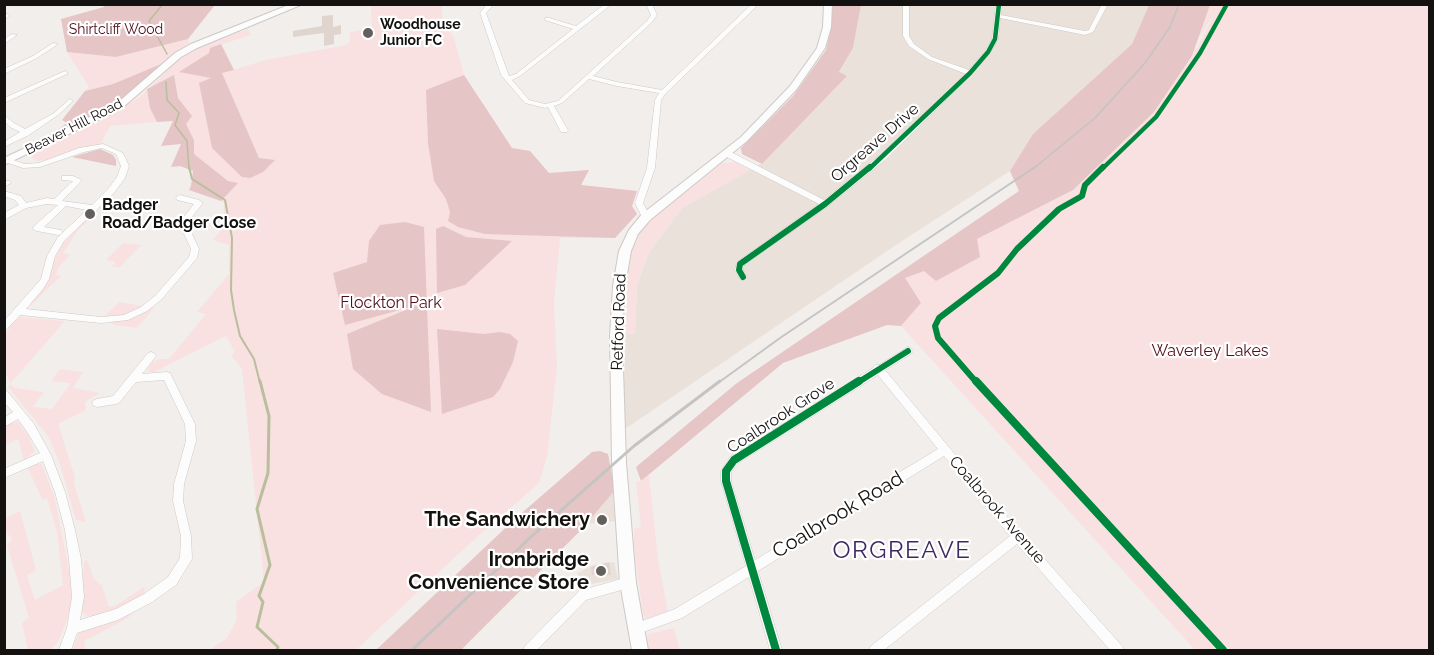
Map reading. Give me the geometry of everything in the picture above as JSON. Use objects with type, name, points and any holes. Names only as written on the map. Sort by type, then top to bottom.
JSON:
[{"type":"main road","name":"Beaver Hill Road","points":[[6,161],[117,107],[173,59],[194,46],[298,4]]},
{"type":"main road","name":"Retford Road","points":[[640,651],[628,583],[618,432],[616,336],[621,267],[629,239],[646,217],[762,121],[806,72],[821,48],[828,4]]},
{"type":"street","points":[[490,4],[483,13],[508,80],[527,102],[551,106],[560,102],[652,19],[654,12],[649,4]]},
{"type":"street","points":[[508,80],[518,75],[609,4]]},
{"type":"street","points":[[646,217],[639,203],[651,168],[657,129],[656,109],[663,92],[756,4]]},
{"type":"street","points":[[906,4],[906,36],[911,45],[930,58],[970,73]]},
{"type":"street","name":"Orgreave Drive","points":[[743,277],[740,264],[825,204],[882,158],[970,73],[992,46],[999,4]]},
{"type":"street","points":[[998,16],[1085,33],[1091,31],[1105,4]]},
{"type":"street","points":[[547,19],[578,29]]},
{"type":"street","points":[[4,42],[14,35]]},
{"type":"street","points":[[4,72],[56,44]]},
{"type":"street","points":[[4,102],[65,73]]},
{"type":"street","points":[[590,76],[617,84],[663,92]]},
{"type":"street","points":[[4,145],[56,114],[70,101]]},
{"type":"street","points":[[551,106],[564,130]]},
{"type":"street","points":[[4,117],[26,133]]},
{"type":"street","points":[[4,327],[45,279],[51,256],[62,239],[117,183],[124,172],[125,161],[119,153],[107,147],[97,147],[45,164],[23,166],[6,161]]},
{"type":"street","points":[[27,151],[30,160],[45,164]]},
{"type":"street","points":[[726,153],[825,204]]},
{"type":"street","points":[[58,231],[37,228],[78,180],[73,177],[65,178]]},
{"type":"street","points":[[4,193],[21,200],[24,206]]},
{"type":"street","points":[[17,311],[101,320],[124,318],[144,309],[158,298],[193,258],[195,249],[183,223],[199,203],[180,198]]},
{"type":"street","points":[[4,217],[24,206],[60,202],[93,208]]},
{"type":"street","name":"Coalbrook Grove","points":[[776,651],[725,476],[729,465],[908,351]]},
{"type":"street","points":[[96,403],[116,400],[151,356]]},
{"type":"street","name":"Coalbrook Avenue","points":[[878,368],[1018,537],[1118,651]]},
{"type":"street","points":[[73,628],[118,614],[154,594],[172,581],[186,559],[186,536],[178,501],[179,484],[191,441],[189,424],[167,376],[135,378]]},
{"type":"street","points":[[4,394],[20,413],[46,455],[60,492],[75,559],[78,597],[73,628],[65,651]]},
{"type":"street","points":[[4,423],[20,413]]},
{"type":"street","name":"Coalbrook Road","points":[[635,628],[678,614],[945,450]]},
{"type":"street","points":[[4,474],[46,455]]},
{"type":"street","points":[[875,651],[1018,537]]},
{"type":"street","points":[[529,651],[584,596],[628,583]]},
{"type":"shaded area","points":[[861,5],[1149,5],[1132,44],[1033,134],[1010,171],[896,245],[622,431],[626,334],[635,333],[637,285],[649,252],[682,208],[764,162],[846,77],[839,73],[853,48]]},
{"type":"shaded area","points":[[613,492],[615,521],[587,524]]},
{"type":"shaded area","points":[[614,562],[618,579],[586,585],[577,573],[594,565]]},
{"type":"green space","name":"Shirtcliff Wood","points":[[103,4],[215,5],[188,39],[116,57],[67,52],[61,19],[104,7]]},
{"type":"green space","name":"Flockton Park","points":[[371,5],[442,5],[442,19],[454,38],[464,75],[512,148],[530,151],[549,173],[589,170],[581,185],[637,191],[632,206],[637,214],[615,238],[560,238],[554,303],[557,366],[547,457],[539,483],[467,546],[356,650],[210,650],[227,638],[237,619],[236,602],[264,582],[242,369],[231,355],[235,352],[226,336],[152,373],[147,370],[152,362],[169,359],[206,314],[197,312],[229,274],[229,245],[213,240],[223,227],[224,203],[221,201],[237,183],[228,181],[194,154],[194,140],[186,124],[191,116],[178,98],[174,75],[150,108],[157,122],[110,126],[101,144],[46,160],[36,161],[32,157],[34,151],[41,147],[99,120],[140,97],[182,56],[248,29],[251,35],[210,48],[209,53],[180,72],[212,78],[259,158],[222,73],[266,60],[346,45],[350,42],[350,32],[372,29]]},
{"type":"green space","points":[[832,5],[861,5],[853,48],[839,72],[847,76],[762,164],[742,154],[741,148],[793,96],[826,50]]},
{"type":"green space","points":[[1149,5],[1210,5],[1192,56],[1154,112],[1073,190],[977,239],[980,257],[936,281],[924,271],[905,278],[921,303],[901,326],[887,325],[783,363],[641,481],[636,467],[737,383],[1019,191],[1010,171],[1033,134],[1132,44]]},
{"type":"green space","name":"Waverley Lakes","points":[[1210,5],[1429,5],[1429,650],[1195,650],[901,326],[921,303],[904,278],[924,271],[977,239],[1073,190],[1154,112],[1192,56],[1215,13],[1199,38]]},
{"type":"green space","points":[[188,39],[189,43],[161,64],[113,84],[85,91],[89,87],[67,52],[116,57]]},
{"type":"green space","points":[[221,44],[234,70],[222,73],[259,158],[275,160],[263,172],[250,178],[242,177],[212,148],[199,83],[211,78],[179,72],[209,53],[210,48]]},
{"type":"green space","points":[[161,64],[116,105],[48,137],[67,123],[62,120],[85,91],[113,84]]},
{"type":"green space","points":[[174,75],[178,98],[192,116],[186,124],[194,140],[194,154],[228,181],[238,183],[221,201],[189,190],[193,171],[180,166],[171,167],[181,144],[161,146],[173,121],[157,122],[150,108],[147,89]]},
{"type":"green space","points":[[464,75],[512,148],[530,151],[549,173],[589,170],[581,185],[637,191],[632,206],[637,214],[615,238],[485,234],[458,227],[448,221],[450,212],[446,199],[434,181],[428,143],[426,90]]},
{"type":"green space","points":[[100,149],[113,155],[116,166],[72,157]]},
{"type":"green space","points":[[735,162],[751,170],[682,208],[649,252],[637,285],[635,334],[626,334],[628,261],[641,231],[654,217],[722,163]]},
{"type":"green space","points":[[88,216],[92,217],[78,230],[63,253],[70,255],[58,268],[56,275],[61,276],[31,305],[29,304],[46,283],[60,246]]},
{"type":"green space","points":[[405,222],[424,227],[431,412],[382,394],[353,369],[347,334],[418,305],[345,325],[333,273],[367,262],[369,241],[380,225]]},
{"type":"green space","points":[[443,226],[466,237],[512,241],[465,285],[437,293],[436,229]]},
{"type":"green space","points":[[123,243],[141,245],[119,268],[111,266],[116,262],[106,260]]},
{"type":"green space","points":[[119,302],[154,308],[137,328],[114,325],[105,316]]},
{"type":"green space","points":[[20,317],[65,321],[10,384],[15,388],[44,392],[33,407],[52,409],[71,383],[51,381],[60,369],[83,372],[73,388],[100,393],[85,402],[86,410],[58,424],[86,522],[76,520],[60,464],[48,436],[8,387],[10,383],[5,372],[4,338],[12,323]]},
{"type":"green space","points":[[437,329],[484,334],[500,332],[510,334],[518,341],[513,362],[500,389],[493,397],[442,414]]},
{"type":"green space","points":[[18,422],[28,435],[35,451],[24,461],[18,439],[5,445],[4,427]]},
{"type":"green space","points":[[600,451],[608,454],[615,490],[583,528],[461,650],[376,650],[516,518],[592,452]]},
{"type":"green space","points":[[41,464],[54,495],[71,579],[72,597],[67,620],[59,640],[51,650],[28,650],[22,623],[29,618],[7,545],[12,540],[5,529],[4,519],[20,511],[36,570],[27,575],[35,600],[63,585],[57,532],[47,498],[42,499],[28,468]]},
{"type":"green space","points":[[649,475],[658,560],[668,611],[647,619],[643,615],[634,547],[634,529],[641,527],[636,482]]},
{"type":"green space","points":[[87,560],[94,579],[102,586],[109,607],[115,606],[144,587],[145,596],[106,614],[93,617],[85,615],[82,612],[84,561]]},
{"type":"green space","points":[[134,611],[128,618],[84,641],[86,650],[72,650],[79,632]]},
{"type":"green space","points":[[674,628],[680,650],[648,650],[646,640],[649,634]]},
{"type":"building","points":[[333,15],[333,27],[341,25],[341,34],[334,35],[334,44],[324,46],[324,33],[293,37],[293,31],[322,26],[322,16]]},
{"type":"building","name":"Ironbridge Convenience Store","points":[[609,562],[611,575],[596,577],[596,574],[592,575],[591,567]]},
{"type":"waterway","points":[[163,4],[149,21],[167,54]]},
{"type":"waterway","points":[[166,82],[167,100],[179,113],[175,125],[187,141],[189,169]]},
{"type":"waterway","points":[[189,167],[192,179],[225,200],[232,238],[231,290],[234,310],[240,336],[254,359],[260,383]]},
{"type":"waterway","points":[[260,381],[269,416],[268,473],[257,509],[270,565],[259,596],[263,602],[257,627],[278,647],[277,650]]},
{"type":"railway","points":[[1033,169],[1095,118],[1145,63],[1170,27],[1179,4]]},
{"type":"railway","points":[[718,383],[780,338],[1035,167]]},
{"type":"railway","points":[[412,650],[532,536],[634,446],[720,381]]},
{"type":"cycle path","points":[[743,277],[739,270],[740,264],[825,204],[882,158],[970,73],[988,52],[995,39],[999,4]]},
{"type":"cycle path","points":[[1223,650],[956,360],[938,338],[935,326],[939,318],[998,273],[1017,249],[1059,209],[1082,196],[1085,185],[1156,117],[1200,53],[1227,4]]},
{"type":"cycle path","points":[[776,650],[726,481],[726,471],[734,460],[908,351]]},
{"type":"place","name":"Woodhouse Junior FC","points":[[368,33]]},
{"type":"place","name":"Badger Road/Badger Close","points":[[90,214]]},
{"type":"place","name":"The Sandwichery","points":[[602,520]]},
{"type":"place","name":"Ironbridge Convenience Store","points":[[601,571]]},
{"type":"district","name":"ORGREAVE","points":[[902,551]]}]
